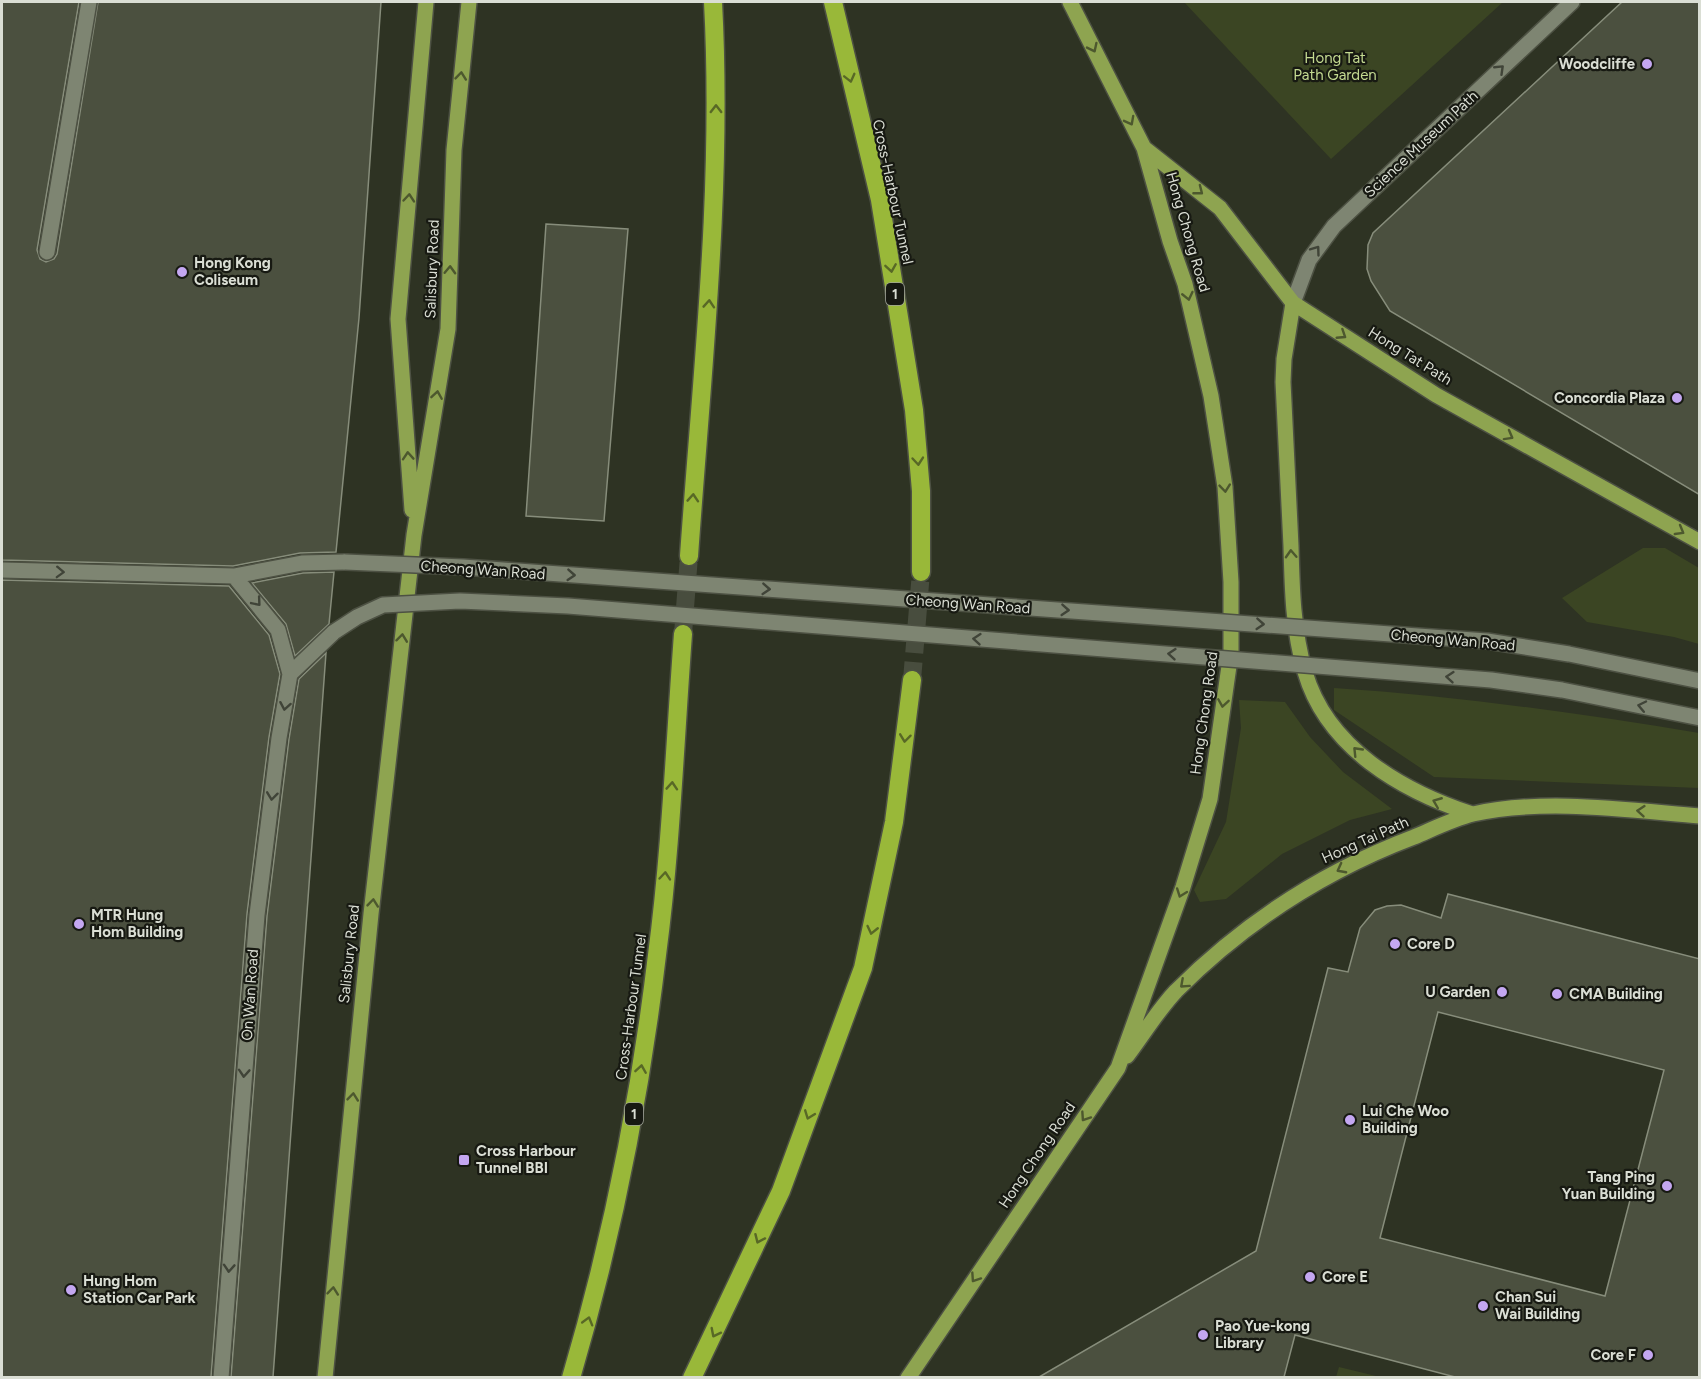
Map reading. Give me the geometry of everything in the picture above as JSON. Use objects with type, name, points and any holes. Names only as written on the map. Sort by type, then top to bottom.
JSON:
[{"type":"highway","points":[[689,556],[712,270],[716,164],[714,2]]},
{"type":"highway","name":"Cross-Harbour Tunnel","points":[[833,2],[880,200],[914,410],[921,491],[921,572]]},
{"type":"highway","name":"Cross-Harbour Tunnel","points":[[571,1377],[590,1315],[612,1223],[633,1120],[646,1036],[668,844],[683,634]]},
{"type":"highway","points":[[692,1377],[737,1288],[781,1191],[863,968],[894,822],[912,680]]},
{"type":"main road","name":"Salisbury Road","points":[[414,535],[398,319],[426,2]]},
{"type":"main road","name":"Salisbury Road","points":[[325,1377],[373,903],[414,535],[448,329],[454,150],[469,2]]},
{"type":"main road","name":"Hong Chong Road","points":[[908,1377],[1118,1068],[1183,887],[1210,799],[1231,652],[1231,582],[1225,487],[1211,396],[1185,284],[1170,241],[1144,148],[1070,2]]},
{"type":"main road","name":"Hong Tat Path","points":[[1144,148],[1220,208],[1293,303],[1436,395],[1700,542]]},
{"type":"main road","points":[[1293,303],[1284,359],[1283,382],[1296,633],[1305,673],[1315,698],[1335,728],[1367,761],[1404,786],[1436,802],[1472,814]]},
{"type":"main road","name":"Hong Tai Path","points":[[1118,1068],[1175,993],[1234,938],[1321,880],[1370,854],[1472,814],[1540,808],[1623,810],[1700,816]]},
{"type":"street","points":[[47,252],[89,2]]},
{"type":"street","name":"Science Museum Path","points":[[1293,303],[1309,260],[1334,226],[1572,2]]},
{"type":"street","name":"Cheong Wan Road","points":[[2,570],[234,576],[302,563],[451,567],[1464,639],[1569,654],[1700,681]]},
{"type":"street","points":[[234,576],[278,630],[290,674]]},
{"type":"street","name":"Cheong Wan Road","points":[[290,674],[334,632],[357,617],[383,605],[460,601],[568,606],[1491,680],[1636,704],[1700,718]]},
{"type":"street","name":"On Wan Road","points":[[221,1377],[257,915],[279,738],[290,674]]},
{"type":"green space","name":"Hong Tat Path Garden","points":[[1184,2],[1503,2],[1331,159]]},
{"type":"green space","points":[[1643,548],[1665,548],[1699,568],[1699,644],[1674,637],[1587,622],[1562,598]]},
{"type":"green space","points":[[1334,688],[1517,706],[1699,733],[1699,788],[1434,777],[1334,710]]},
{"type":"green space","points":[[1239,700],[1285,702],[1310,737],[1343,772],[1392,809],[1350,820],[1282,854],[1226,899],[1200,902],[1194,890],[1226,822],[1241,728]]},
{"type":"green space","points":[[1339,1367],[1380,1377],[1336,1377]]},
{"type":"building","name":"Hong Kong Coliseum","points":[[2,2],[79,2],[37,250],[40,259],[46,262],[54,259],[57,254],[98,2],[381,2],[359,318],[336,552],[300,553],[233,566],[2,560]]},
{"type":"building","points":[[1622,2],[1700,2],[1700,495],[1390,311],[1371,281],[1367,269],[1368,245],[1373,233]]},
{"type":"building","points":[[546,224],[628,229],[604,521],[526,516]]},
{"type":"building","points":[[334,572],[329,624],[295,656],[286,624],[252,583],[303,573]]},
{"type":"building","points":[[2,580],[229,586],[269,635],[280,674],[269,737],[247,914],[211,1377],[2,1377]]},
{"type":"building","points":[[326,653],[273,1377],[231,1377],[267,916],[289,739],[299,679]]},
{"type":"building","points":[[1448,894],[1700,959],[1700,1377],[1455,1377],[1295,1335],[1284,1377],[1039,1377],[1256,1251],[1328,968],[1348,972],[1360,928],[1375,910],[1401,905],[1441,918]],"holes":[[[1438,1012],[1664,1070],[1605,1296],[1380,1238]]]},
{"type":"tunnel","points":[[683,634],[689,556]]},
{"type":"tunnel","points":[[912,680],[921,572]]},
{"type":"place","name":"Woodcliffe","points":[[1647,64]]},
{"type":"place","name":"Hong Kong Coliseum","points":[[182,272]]},
{"type":"place","name":"Concordia Plaza","points":[[1677,398]]},
{"type":"place","name":"MTR Hung Hom Building","points":[[79,924]]},
{"type":"place","name":"Core D","points":[[1395,944]]},
{"type":"place","name":"U Garden","points":[[1502,992]]},
{"type":"place","name":"CMA Building","points":[[1557,994]]},
{"type":"place","name":"Lui Che Woo Building","points":[[1350,1120]]},
{"type":"place","name":"Cross Harbour Tunnel BBI","points":[[464,1160]]},
{"type":"place","name":"Tang Ping Yuan Building","points":[[1667,1186]]},
{"type":"place","name":"Core E","points":[[1310,1277]]},
{"type":"place","name":"Hung Hom Station Car Park","points":[[71,1290]]},
{"type":"place","name":"Chan Sui Wai Building","points":[[1483,1306]]},
{"type":"place","name":"Pao Yue-kong Library","points":[[1203,1335]]},
{"type":"place","name":"Core F","points":[[1648,1355]]}]
